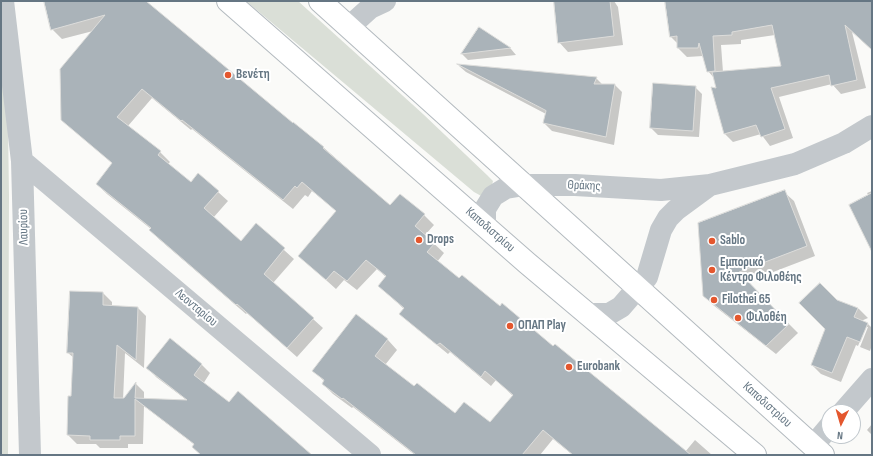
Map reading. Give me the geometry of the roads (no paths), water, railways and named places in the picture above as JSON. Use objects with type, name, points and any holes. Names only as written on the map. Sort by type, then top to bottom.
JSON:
[{"type":"main road","name":"Καποδιστρίου","points":[[228,1],[587,314],[755,455]]},
{"type":"main road","name":"Καποδιστρίου","points":[[320,1],[818,450]]},
{"type":"street","name":"Λαυρίου","points":[[3,1],[22,161],[30,455]]},
{"type":"street","points":[[349,27],[370,8],[384,1]]},
{"type":"street","name":"Θράκης","points":[[485,226],[485,209],[493,196],[506,188],[524,185],[575,185],[661,190],[710,186],[795,164],[844,143],[872,126]]},
{"type":"street","name":"Λεονταρίου","points":[[22,161],[370,455]]},
{"type":"street","name":"Θράκης","points":[[587,314],[609,314],[616,311],[647,277],[661,230],[668,218],[676,210],[710,186]]},
{"type":"street","points":[[850,404],[872,379]]},
{"type":"place","name":"Βενέτη","points":[[228,75]]},
{"type":"place","name":"Drops","points":[[419,240]]},
{"type":"place","name":"Sablo","points":[[712,241]]},
{"type":"place","name":"Εμπορικό Κέντρο Φιλοθέης","points":[[712,270]]},
{"type":"place","name":"Filothei 65","points":[[714,300]]},
{"type":"place","name":"Φιλοθέη","points":[[738,318]]},
{"type":"place","name":"ΟΠΑΠ Play","points":[[510,326]]},
{"type":"place","name":"Eurobank","points":[[569,367]]}]
